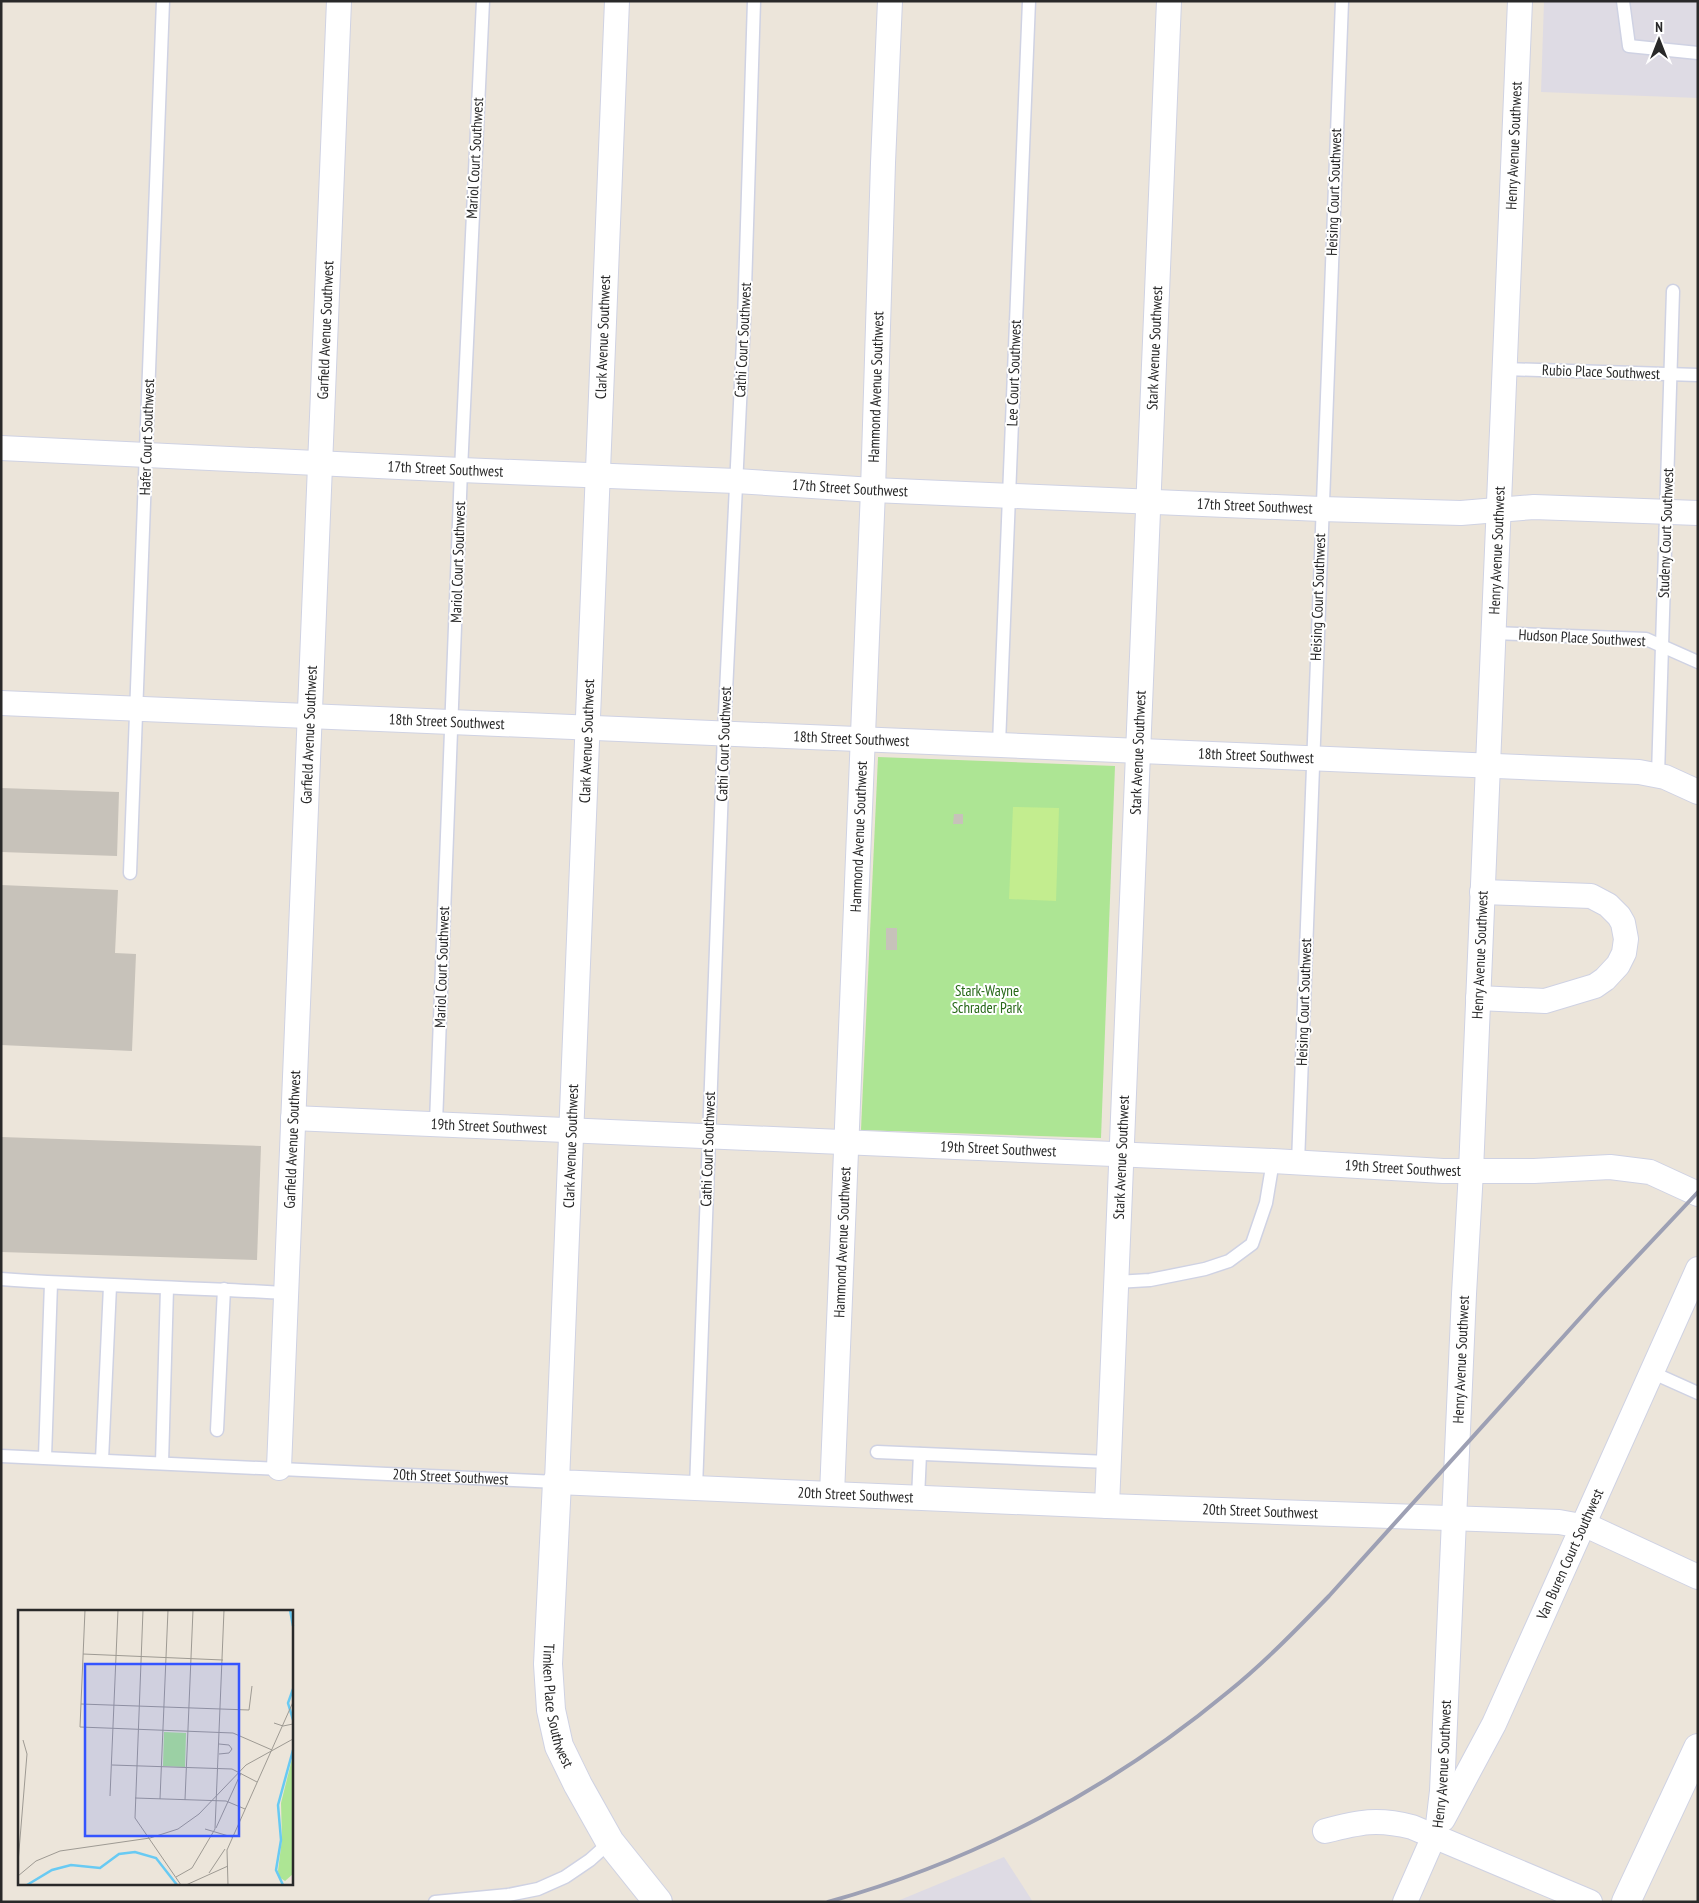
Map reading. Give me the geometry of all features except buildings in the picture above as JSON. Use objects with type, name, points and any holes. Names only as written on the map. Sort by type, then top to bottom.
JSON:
[{"type":"street","name":"Garfield Avenue Southwest","points":[[279,1468],[339,1]]},
{"type":"street","name":"Clark Avenue Southwest","points":[[557,1482],[617,1]]},
{"type":"street","name":"Hammond Avenue Southwest","points":[[832,1494],[873,490],[890,1]]},
{"type":"street","name":"Stark Avenue Southwest","points":[[1107,1506],[1169,1]]},
{"type":"street","name":"Henry Avenue Southwest","points":[[1405,1902],[1438,1824],[1442,1791],[1463,1303],[1471,1171],[1520,1]]},
{"type":"street","name":"17th Street Southwest","points":[[1,448],[873,490],[1322,509],[1461,512],[1534,507],[1698,513]]},
{"type":"street","name":"18th Street Southwest","points":[[1,703],[135,707],[452,723],[1138,749],[1639,772],[1658,775],[1698,792]]},
{"type":"street","points":[[1478,998],[1545,1001],[1595,986],[1613,972],[1622,960],[1626,939],[1623,922],[1619,916],[1608,905],[1591,896],[1482,892]]},
{"type":"street","name":"19th Street Southwest","points":[[293,1118],[1471,1171],[1534,1171],[1592,1167],[1624,1168],[1662,1176],[1698,1194]]},
{"type":"street","name":"Van Buren Court Southwest","points":[[1434,1836],[1494,1724],[1698,1270]]},
{"type":"street","name":"20th Street Southwest","points":[[557,1482],[1107,1506],[1546,1521],[1583,1525],[1698,1577]]},
{"type":"street","name":"Timken Place Southwest","points":[[557,1482],[548,1664],[551,1710],[559,1746],[578,1785],[610,1842],[658,1902]]},
{"type":"street","points":[[1626,1902],[1698,1748]]},
{"type":"street","points":[[1325,1831],[1358,1822],[1380,1821],[1412,1827],[1590,1902]]},
{"type":"lane","name":"Hafer Court Southwest","points":[[130,873],[163,1]]},
{"type":"lane","name":"Mariol Court Southwest","points":[[436,1124],[461,470],[482,1]]},
{"type":"lane","name":"Cathi Court Southwest","points":[[696,1488],[724,733],[744,321],[754,1]]},
{"type":"lane","name":"Lee Court Southwest","points":[[998,744],[1029,1]]},
{"type":"lane","name":"Heising Court Southwest","points":[[1298,1163],[1342,1]]},
{"type":"lane","points":[[1623,1],[1629,46],[1698,53]]},
{"type":"lane","name":"Studeny Court Southwest","points":[[1658,775],[1673,291]]},
{"type":"lane","name":"Rubio Place Southwest","points":[[1505,369],[1698,374]]},
{"type":"lane","name":"Hudson Place Southwest","points":[[1493,633],[1646,638],[1698,662]]},
{"type":"lane","points":[[1116,1282],[1150,1280],[1206,1269],[1228,1261],[1252,1244],[1266,1204],[1273,1161]]},
{"type":"lane","points":[[1,1279],[110,1286],[224,1289],[286,1293]]},
{"type":"lane","points":[[45,1457],[51,1282]]},
{"type":"lane","points":[[102,1460],[110,1286]]},
{"type":"lane","points":[[162,1463],[167,1288]]},
{"type":"lane","points":[[217,1430],[224,1289]]},
{"type":"lane","points":[[1651,1372],[1698,1393]]},
{"type":"lane","points":[[877,1452],[1108,1462]]},
{"type":"lane","points":[[918,1498],[920,1454]]},
{"type":"lane","name":"20th Street Southwest","points":[[1,1456],[557,1482]]},
{"type":"lane","points":[[435,1902],[508,1895],[538,1889],[565,1876],[590,1860],[610,1842]]},
{"type":"shaded area","points":[[1544,1],[1698,1],[1698,98],[1541,92]]},
{"type":"shaded area","points":[[1004,1857],[1033,1902],[895,1902]]},
{"type":"green space","name":"Stark-Wayne Schrader Park","points":[[878,757],[1115,766],[1101,1138],[861,1130]]},
{"type":"green space","points":[[1013,807],[1059,808],[1056,901],[1009,899]]},
{"type":"railway","points":[[828,1902],[936,1866],[1039,1818],[1137,1760],[1228,1692],[1267,1658],[1329,1596],[1600,1296],[1698,1192]]}]
